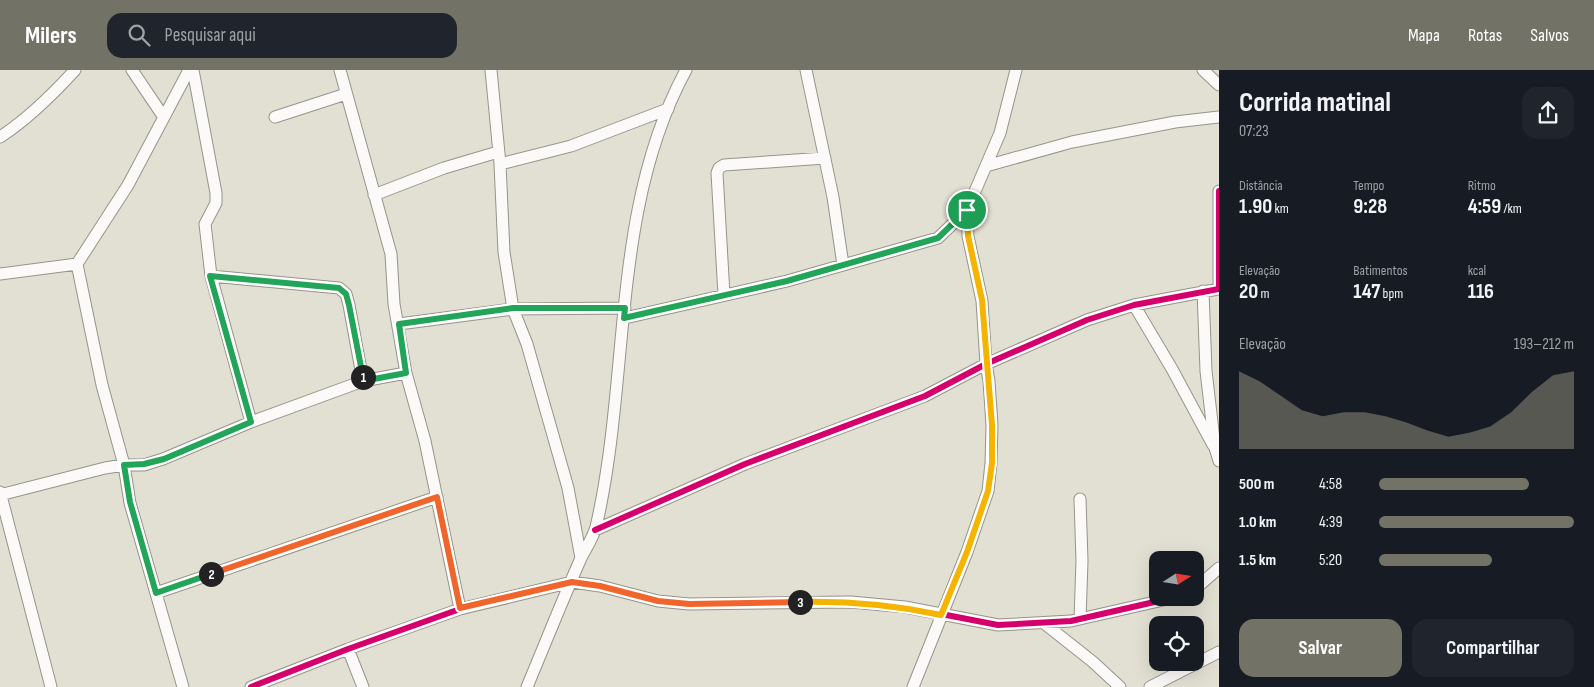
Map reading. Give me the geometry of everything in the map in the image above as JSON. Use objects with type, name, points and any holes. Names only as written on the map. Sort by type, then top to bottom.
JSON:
[{"type":"street","points":[[0,137],[30,114],[75,70]]},
{"type":"street","points":[[132,70],[163,116]]},
{"type":"street","points":[[183,687],[130,502],[124,465],[102,386],[77,264],[128,185],[163,116],[191,70]]},
{"type":"street","points":[[191,70],[216,193],[216,203],[205,224],[210,276],[251,422]]},
{"type":"street","points":[[340,70],[391,254],[394,304],[406,373],[425,441],[460,608]]},
{"type":"street","points":[[491,70],[499,158],[504,252],[513,308],[527,344],[568,488],[581,558]]},
{"type":"street","points":[[527,687],[581,558],[595,530],[615,410],[633,231],[641,192],[668,109],[686,70]]},
{"type":"street","points":[[806,70],[825,158],[844,266]]},
{"type":"street","points":[[399,324],[513,308],[625,313],[724,296],[844,266],[938,238],[967,210],[1000,133],[1016,70]]},
{"type":"street","points":[[1203,70],[1219,85]]},
{"type":"street","points":[[274,117],[346,94]]},
{"type":"street","points":[[374,194],[444,168],[571,146],[668,109]]},
{"type":"street","points":[[986,166],[1072,142],[1175,122],[1219,117]]},
{"type":"street","points":[[724,296],[717,173],[719,168],[724,165],[825,158]]},
{"type":"street","points":[[595,530],[745,464],[925,396],[986,364],[1087,320],[1134,305],[1219,289],[1219,191]]},
{"type":"street","points":[[913,687],[967,552],[988,491],[992,463],[992,425],[982,300],[968,236],[967,210]]},
{"type":"street","points":[[0,274],[77,264]]},
{"type":"street","points":[[210,276],[339,288],[346,294],[349,305],[363,381]]},
{"type":"street","points":[[1203,291],[1214,386],[1215,448]]},
{"type":"street","points":[[1134,305],[1172,369],[1215,448],[1219,461]]},
{"type":"street","points":[[51,687],[0,494],[92,471],[124,465],[144,464],[164,459],[251,422],[363,381],[406,373]]},
{"type":"street","points":[[156,593],[437,497]]},
{"type":"street","points":[[1080,499],[1082,561],[1080,619]]},
{"type":"street","points":[[1204,581],[1219,568]]},
{"type":"street","points":[[252,687],[460,608],[572,582],[600,586],[658,601],[689,604],[851,602],[905,607],[998,625],[1046,624],[1080,619],[1149,603]]},
{"type":"street","points":[[1046,624],[1093,662],[1120,687]]},
{"type":"street","points":[[348,649],[363,687]]},
{"type":"street","points":[[1150,687],[1219,652]]},
{"type":"cycle path","points":[[595,530],[745,464],[925,396],[986,364],[1087,320],[1134,305],[1219,289],[1219,191]]},
{"type":"cycle path","points":[[251,687],[348,649],[460,609],[572,582],[600,586],[658,601],[689,604],[851,602],[905,607],[998,625],[1071,621],[1149,603]]},
{"type":"route","points":[[967,210],[968,236],[982,300],[992,425],[992,463],[988,491],[967,552],[941,615],[905,607],[851,602],[689,604],[658,601],[600,586],[572,582],[460,608],[437,497],[156,593],[130,502],[124,465],[144,464],[164,459],[174,453],[251,422],[210,276],[339,288],[346,294],[349,305],[363,381],[406,373],[399,324],[513,308],[625,308],[624,318],[787,281],[938,238],[967,210]]}]
